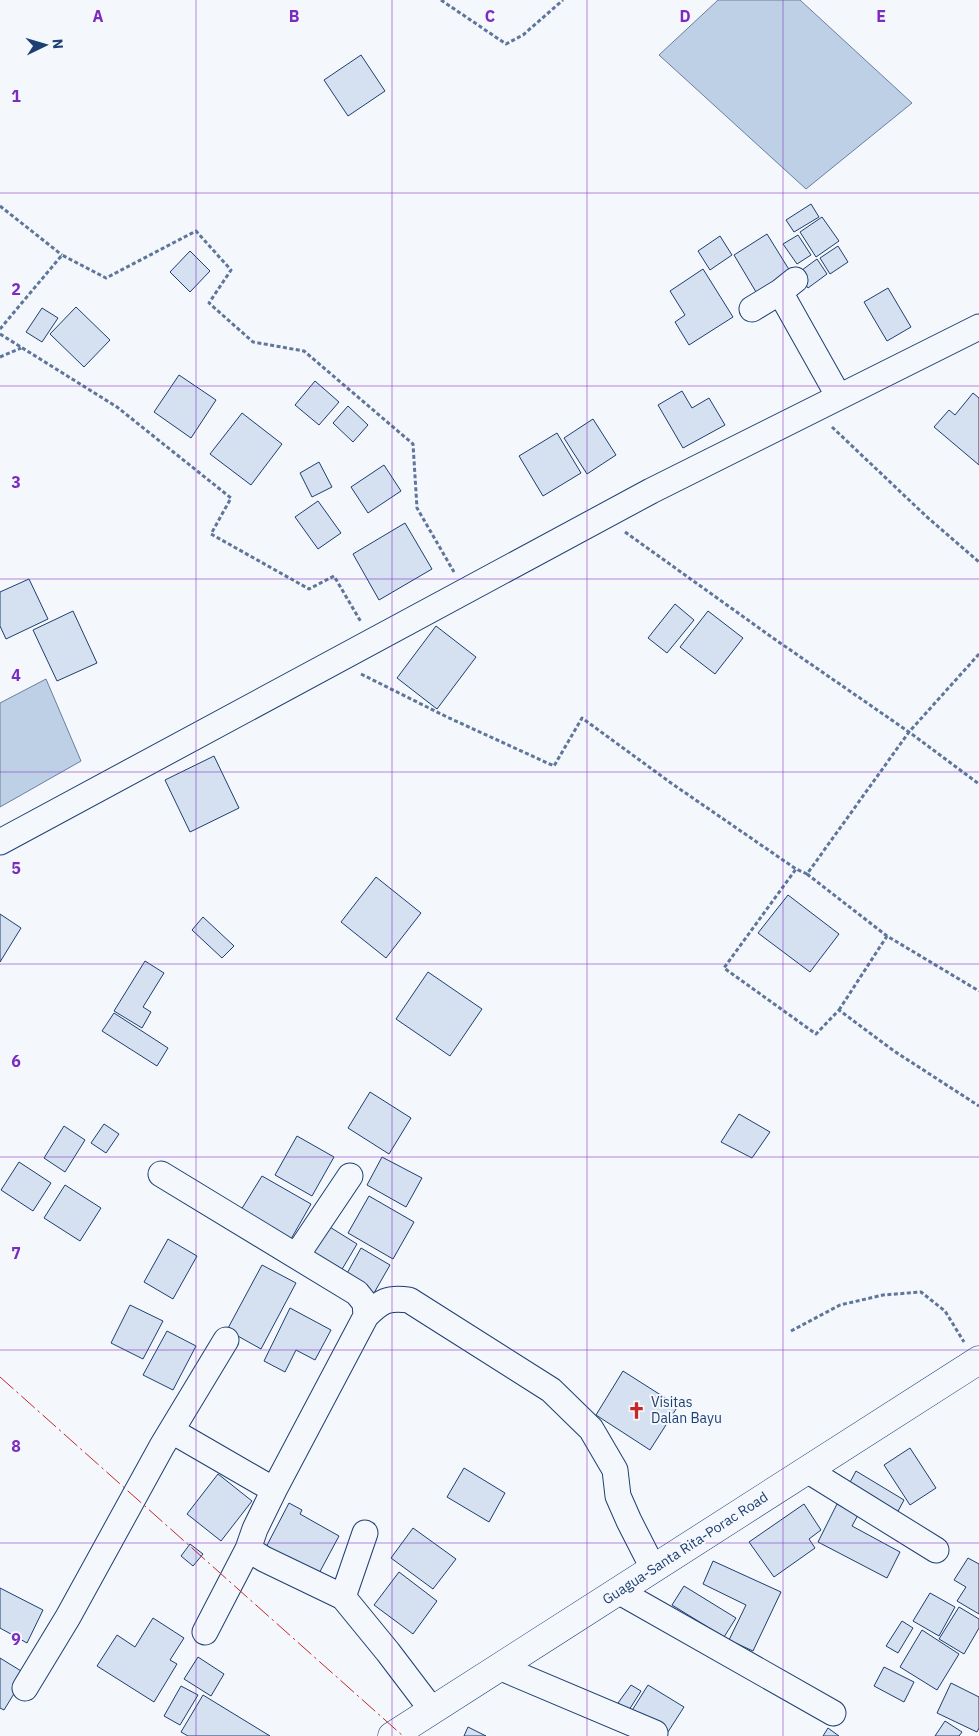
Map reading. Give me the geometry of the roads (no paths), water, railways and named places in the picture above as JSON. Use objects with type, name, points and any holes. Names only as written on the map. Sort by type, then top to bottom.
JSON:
[{"type":"main road","name":"Guagua-Santa Rita-Porac Road","points":[[392,1736],[978,1361]]},
{"type":"street","points":[[752,309],[787,286],[838,397]]},
{"type":"street","points":[[0,842],[634,500],[979,327]]},
{"type":"street","points":[[161,1174],[358,1293],[365,1303],[366,1316]]},
{"type":"street","points":[[297,1255],[350,1176]]},
{"type":"street","points":[[205,1632],[248,1549],[255,1529],[274,1490],[366,1316],[379,1302],[396,1298],[409,1300],[551,1390],[591,1428],[615,1470],[618,1496],[653,1568]]},
{"type":"street","points":[[25,1688],[68,1617],[172,1431],[226,1340]]},
{"type":"street","points":[[172,1431],[274,1490]]},
{"type":"street","points":[[808,1470],[936,1550]]},
{"type":"street","points":[[343,1597],[365,1533]]},
{"type":"street","points":[[248,1549],[264,1559],[343,1597],[432,1710]]},
{"type":"street","points":[[618,1591],[833,1713]]},
{"type":"street","points":[[499,1668],[655,1733]]},
{"type":"water","points":[[718,0],[800,0],[912,103],[806,189],[659,55]]},
{"type":"water","points":[[46,679],[81,761],[0,807],[0,703]]},
{"type":"place","name":"Visitas Dalan Bayu","points":[[637,1410]]}]
